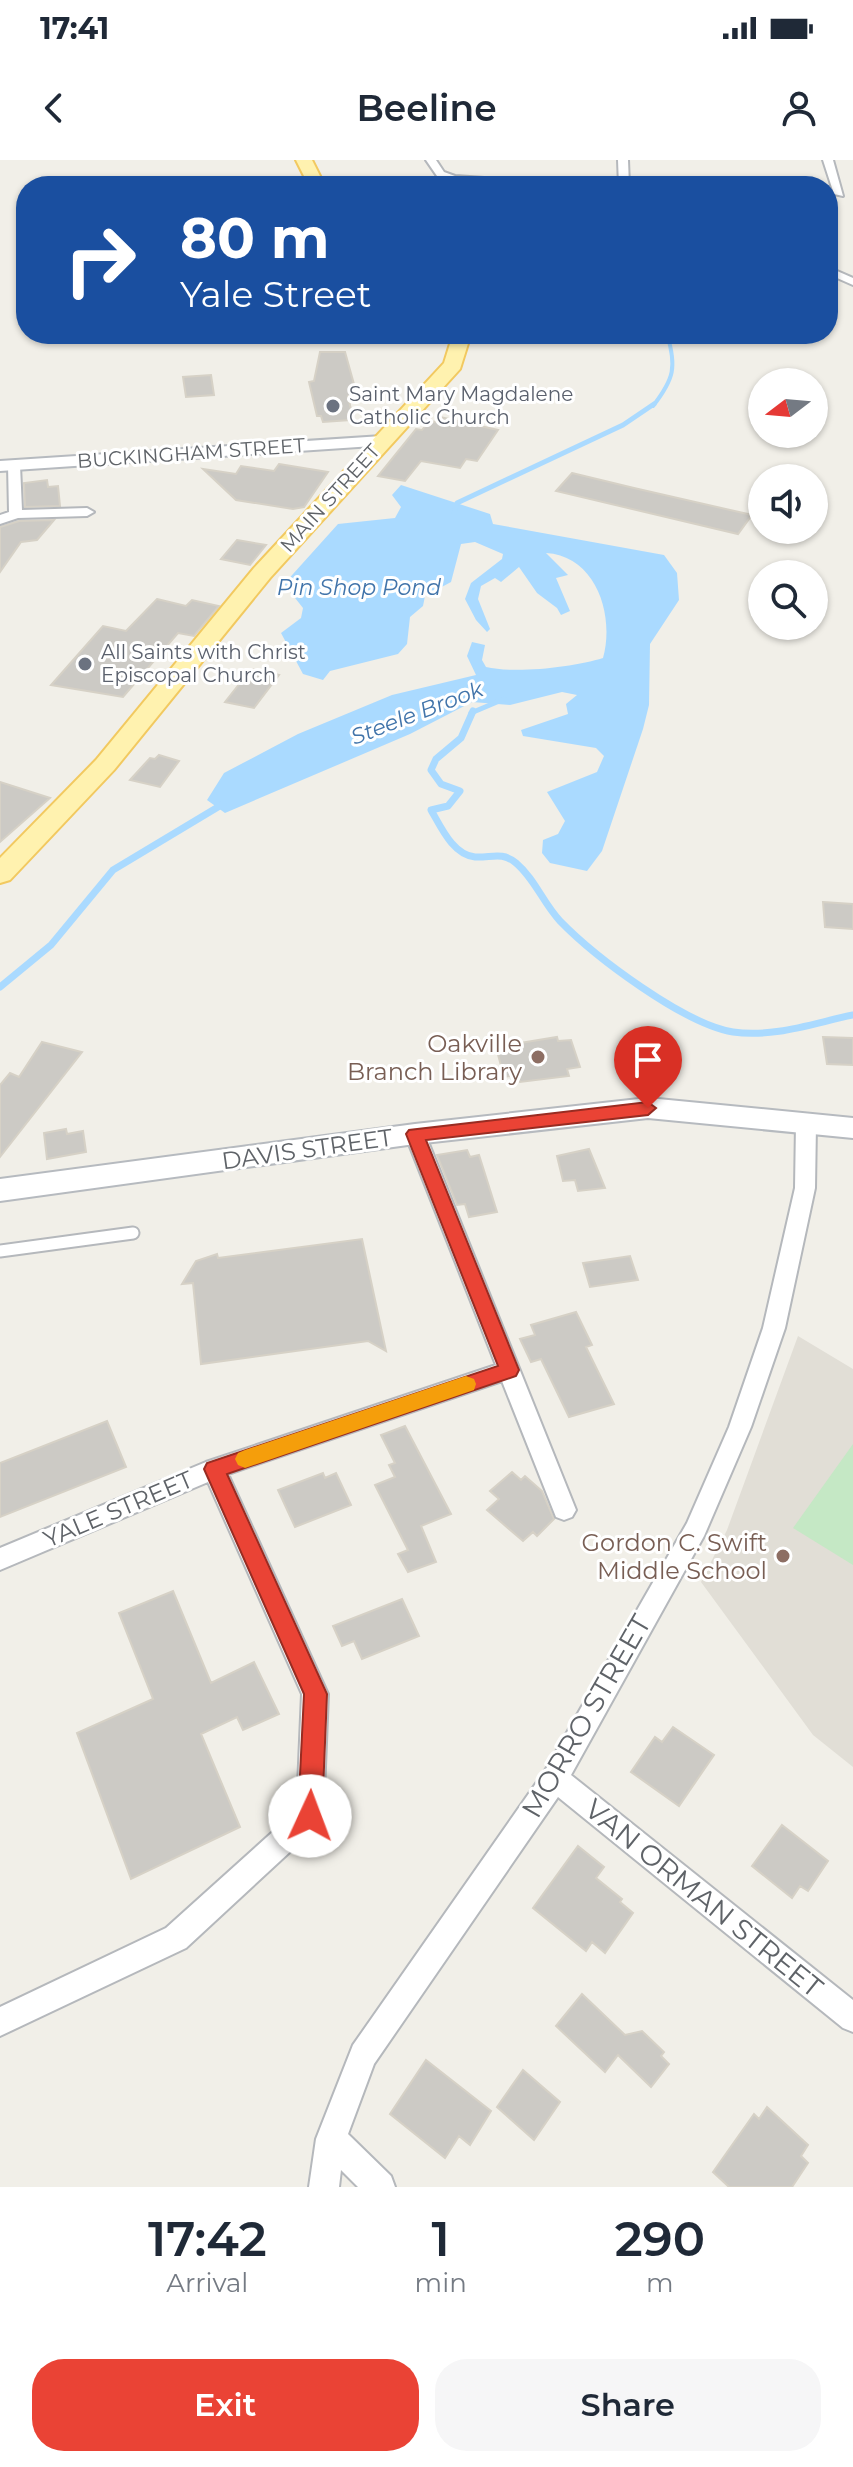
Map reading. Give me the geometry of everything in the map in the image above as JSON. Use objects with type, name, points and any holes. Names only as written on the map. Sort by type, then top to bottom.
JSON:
[{"type":"main road","name":"MAIN STREET","points":[[0,874],[105,765],[262,573],[453,365],[459,344]]},
{"type":"main road","name":"BUCKINGHAM STREET","points":[[7,466],[382,441]]},
{"type":"main road","name":"DAVIS STREET","points":[[0,1190],[415,1134],[648,1108],[853,1128]]},
{"type":"street","points":[[431,160],[440,174],[446,176]]},
{"type":"street","points":[[7,466],[16,514]]},
{"type":"street","points":[[0,520],[16,514],[87,512]]},
{"type":"street","name":"MORRO STREET","points":[[324,2187],[331,2139],[363,2055],[555,1778],[696,1529],[740,1427],[774,1328],[802,1203],[806,1124]]},
{"type":"street","points":[[415,1134],[564,1510]]},
{"type":"street","name":"YALE STREET","points":[[0,1559],[214,1469],[509,1370]]},
{"type":"street","points":[[0,2022],[176,1938],[310,1816],[315,1694],[214,1469]]},
{"type":"street","name":"VAN ORMAN STREET","points":[[555,1778],[853,2018]]},
{"type":"street","points":[[331,2139],[380,2187]]},
{"type":"lane","points":[[0,1251],[133,1233]]},
{"type":"shaded area","name":"Gordon C. Swift Middle School","points":[[798,1336],[853,1369],[853,1767],[813,1735],[701,1582],[727,1530]]},
{"type":"green space","points":[[853,1444],[853,1565],[793,1528]]},
{"type":"water","name":"Pin Shop Pond","points":[[401,485],[490,514],[493,524],[664,555],[677,573],[679,600],[650,644],[649,705],[643,729],[602,851],[587,871],[550,863],[542,853],[543,840],[558,834],[565,821],[547,792],[597,772],[604,756],[596,748],[523,736],[521,730],[568,714],[566,704],[577,695],[562,692],[510,705],[472,702],[410,734],[225,813],[207,800],[224,773],[298,734],[392,695],[476,675],[467,656],[472,642],[485,645],[482,660],[486,667],[498,669],[545,668],[603,658],[606,624],[598,590],[578,565],[546,553],[568,575],[556,578],[570,611],[561,615],[557,608],[537,593],[519,567],[501,582],[495,578],[481,586],[478,599],[490,629],[487,632],[476,620],[465,599],[471,583],[502,559],[503,554],[475,542],[461,544],[451,582],[425,596],[423,606],[410,617],[407,644],[398,654],[330,671],[323,680],[303,674],[281,633],[301,618],[303,608],[284,584],[338,524],[395,518],[401,507],[392,495]]},
{"type":"building","name":"Saint Mary Magdalene Catholic Church","points":[[320,352],[345,352],[357,395],[348,396],[352,414],[348,414],[350,420],[323,422],[321,416],[317,416],[309,382],[314,381]]},
{"type":"building","points":[[211,375],[214,395],[186,397],[183,377]]},
{"type":"building","points":[[440,417],[498,430],[477,461],[466,459],[460,468],[421,461],[405,481],[378,476],[416,429],[422,430],[429,421],[436,422]]},
{"type":"building","points":[[279,464],[328,472],[304,507],[293,509],[236,500],[203,469],[236,474],[241,466],[274,471]]},
{"type":"building","points":[[572,473],[748,514],[748,520],[738,534],[556,491]]},
{"type":"building","points":[[47,480],[48,487],[58,486],[60,506],[25,507],[24,483]]},
{"type":"building","points":[[54,520],[37,540],[21,542],[0,572],[0,527],[19,521]]},
{"type":"building","points":[[237,540],[266,545],[250,565],[221,559]]},
{"type":"building","points":[[157,599],[186,606],[192,600],[219,606],[194,636],[178,633],[123,697],[51,685],[103,626],[126,631]]},
{"type":"building","points":[[251,669],[279,675],[254,708],[225,702]]},
{"type":"building","points":[[159,755],[179,761],[160,787],[130,780],[150,758],[155,759]]},
{"type":"building","points":[[0,782],[50,798],[0,842]]},
{"type":"building","points":[[823,902],[853,904],[853,929],[825,927]]},
{"type":"building","name":"Oakville Branch Library","points":[[557,1037],[558,1041],[571,1040],[580,1067],[567,1069],[569,1076],[520,1082],[517,1075],[504,1077],[496,1047]]},
{"type":"building","points":[[823,1037],[853,1038],[853,1065],[827,1064]]},
{"type":"building","points":[[42,1042],[82,1052],[0,1157],[0,1085],[10,1073],[19,1077]]},
{"type":"building","points":[[66,1129],[67,1134],[83,1131],[86,1152],[47,1159],[44,1133]]},
{"type":"building","points":[[589,1149],[605,1188],[578,1191],[575,1180],[563,1181],[557,1156]]},
{"type":"building","points":[[467,1150],[470,1157],[479,1155],[497,1212],[469,1217],[465,1204],[457,1205],[437,1155]]},
{"type":"building","points":[[362,1239],[386,1351],[368,1341],[201,1364],[193,1283],[182,1284],[196,1261],[217,1254],[218,1258]]},
{"type":"building","points":[[630,1256],[638,1280],[590,1287],[583,1263]]},
{"type":"building","points":[[576,1312],[592,1345],[586,1347],[614,1404],[569,1417],[541,1359],[531,1362],[520,1339],[535,1335],[531,1325]]},
{"type":"building","points":[[107,1421],[126,1467],[0,1517],[0,1463]]},
{"type":"building","points":[[405,1426],[451,1514],[421,1526],[436,1562],[408,1572],[398,1554],[408,1550],[375,1485],[395,1477],[389,1465],[395,1463],[381,1435]]},
{"type":"building","points":[[512,1472],[521,1480],[525,1476],[542,1491],[554,1519],[537,1536],[533,1532],[523,1541],[487,1510],[499,1499],[490,1491]]},
{"type":"building","points":[[323,1473],[325,1478],[336,1473],[351,1505],[295,1527],[278,1490]]},
{"type":"building","points":[[173,1591],[211,1683],[254,1662],[279,1714],[243,1730],[237,1717],[201,1734],[240,1827],[131,1879],[77,1733],[153,1699],[119,1613]]},
{"type":"building","points":[[402,1599],[419,1636],[362,1659],[354,1641],[342,1646],[333,1626]]},
{"type":"building","points":[[673,1727],[714,1755],[679,1806],[631,1772],[655,1737],[662,1742]]},
{"type":"building","points":[[782,1825],[828,1861],[808,1891],[800,1886],[792,1898],[752,1866]]},
{"type":"building","points":[[578,1846],[604,1867],[596,1878],[622,1899],[620,1902],[633,1913],[605,1953],[592,1942],[586,1951],[533,1908]]},
{"type":"building","points":[[582,1994],[625,2035],[642,2031],[664,2052],[661,2056],[669,2064],[651,2087],[618,2055],[605,2072],[556,2026]]},
{"type":"building","points":[[426,2060],[491,2111],[470,2145],[459,2136],[445,2158],[390,2114]]},
{"type":"building","points":[[523,2070],[560,2102],[534,2140],[497,2107]]},
{"type":"building","points":[[767,2107],[808,2145],[801,2156],[808,2163],[792,2187],[729,2187],[713,2172],[754,2114],[759,2119]]},
{"type":"waterway","name":"Steele Brook","points":[[653,406],[672,372],[669,344]]},
{"type":"waterway","name":"Steele Brook","points":[[454,513],[457,503],[623,425],[654,404]]},
{"type":"waterway","points":[[472,712],[504,699]]},
{"type":"waterway","points":[[472,712],[461,738],[436,759],[431,770],[441,784],[460,791],[448,806],[431,810],[448,839],[460,851],[475,857],[501,856],[511,859],[523,869],[549,907],[575,936],[641,987],[713,1026],[733,1032],[763,1033],[853,1015]]},
{"type":"waterway","name":"Steele Brook","points":[[0,987],[51,945],[113,870],[223,804]]},
{"type":"slow traffic","points":[[245,1459],[466,1384]]},
{"type":"place","name":"Saint Mary Magdalene Catholic Church","points":[[333,406]]},
{"type":"place","name":"All Saints with Christ Episcopal Church","points":[[85,664]]},
{"type":"place","name":"Oakville Branch Library","points":[[538,1057]]},
{"type":"place","name":"Gordon C. Swift Middle School","points":[[783,1556]]},
{"type":"route","points":[[310,1816],[315,1694],[214,1469],[509,1370],[415,1134],[648,1108]]}]
